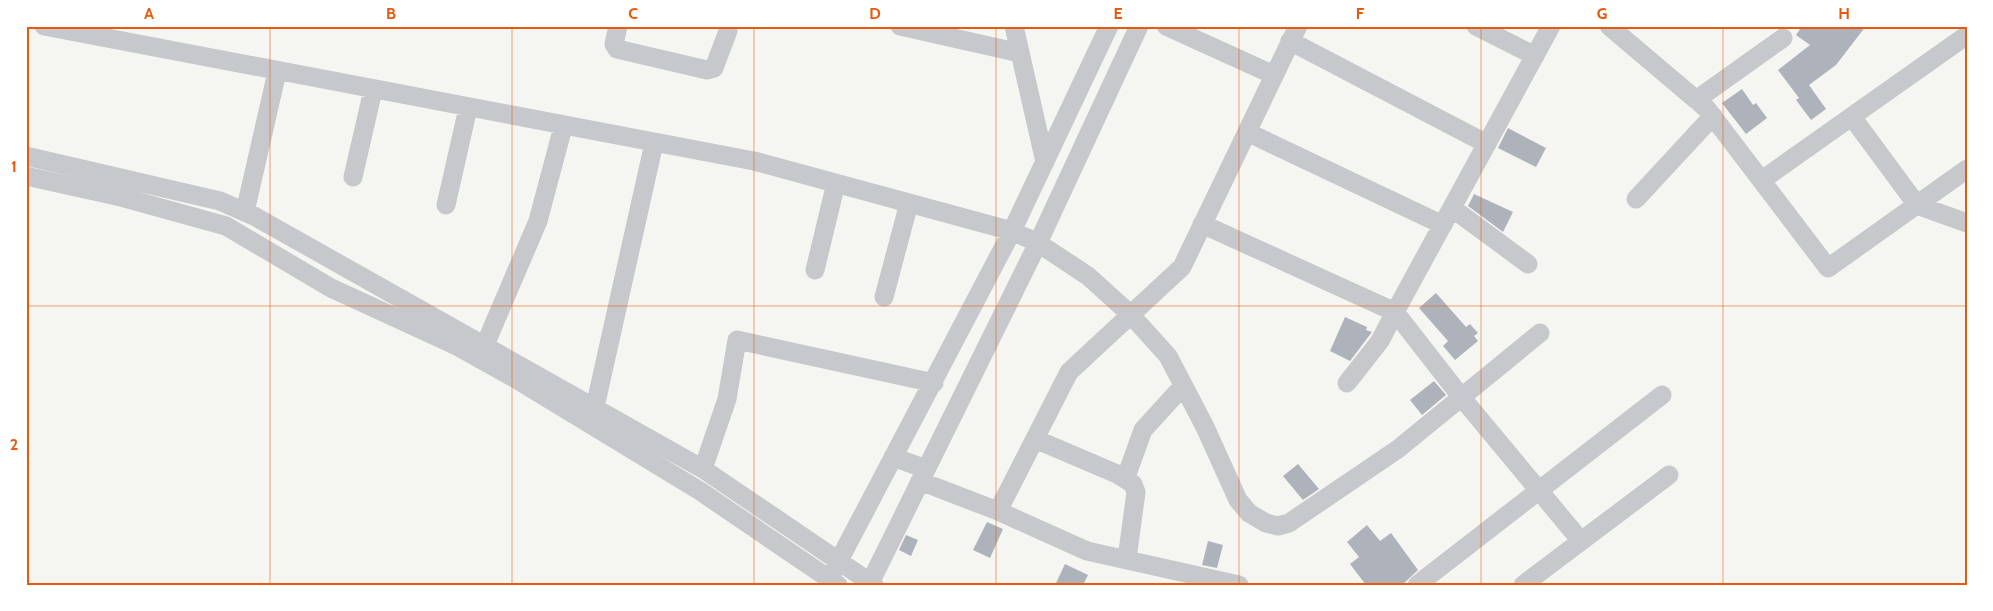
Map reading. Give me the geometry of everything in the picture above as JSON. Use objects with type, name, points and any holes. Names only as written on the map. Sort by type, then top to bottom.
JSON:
[{"type":"street","points":[[44,26],[563,127],[754,161],[1012,231],[1038,243],[1088,276],[1130,314],[1168,356],[1238,500],[1249,513],[1266,523],[1278,526],[1289,523],[1398,449],[1540,333]]},
{"type":"street","points":[[618,26],[614,44],[617,49],[707,70],[714,68],[717,63],[728,31],[727,26]]},
{"type":"street","points":[[900,26],[1020,53]]},
{"type":"street","points":[[1014,26],[1045,162]]},
{"type":"street","points":[[26,176],[121,197],[226,226],[332,288],[455,345],[514,378],[700,491],[831,583],[840,560],[1012,231],[1108,26]]},
{"type":"street","points":[[26,156],[220,201],[245,212],[486,344],[703,469],[840,560],[871,584],[1038,243],[1139,26]]},
{"type":"street","points":[[1166,26],[1274,75]]},
{"type":"street","points":[[1476,26],[1535,56]]},
{"type":"street","points":[[1347,383],[1380,341],[1551,26]]},
{"type":"street","points":[[1616,29],[1713,116],[1828,268],[1967,169]]},
{"type":"street","points":[[998,511],[1069,372],[1182,267],[1294,34],[1487,144]]},
{"type":"street","points":[[1762,180],[1967,35]]},
{"type":"street","points":[[1696,100],[1783,38]]},
{"type":"street","points":[[245,212],[277,72]]},
{"type":"street","points":[[354,177],[372,90]]},
{"type":"street","points":[[446,205],[468,108]]},
{"type":"street","points":[[1636,200],[1713,116]]},
{"type":"street","points":[[1852,117],[1917,205],[1967,223]]},
{"type":"street","points":[[486,344],[538,221],[563,127]]},
{"type":"street","points":[[1247,132],[1443,225]]},
{"type":"street","points":[[595,407],[654,143]]},
{"type":"street","points":[[815,270],[836,183]]},
{"type":"street","points":[[884,297],[909,203]]},
{"type":"street","points":[[1452,208],[1528,264]]},
{"type":"street","points":[[1202,224],[1395,312],[1462,398],[1582,541]]},
{"type":"street","points":[[703,469],[727,399],[737,340],[934,383]]},
{"type":"street","points":[[1126,478],[1143,430],[1183,386]]},
{"type":"street","points":[[1416,585],[1662,395]]},
{"type":"street","points":[[1035,439],[1126,478],[1133,484],[1136,492],[1127,559]]},
{"type":"street","points":[[894,457],[923,475],[1087,551],[1239,585]]},
{"type":"street","points":[[1523,585],[1669,475]]},
{"type":"building","points":[[1802,26],[1866,26],[1836,65],[1809,85],[1826,109],[1811,120],[1796,100],[1799,98],[1778,70],[1810,45],[1796,35]]},
{"type":"building","points":[[1742,89],[1753,105],[1756,103],[1767,118],[1746,134],[1722,103]]},
{"type":"building","points":[[1508,128],[1546,148],[1536,167],[1498,148]]},
{"type":"building","points":[[1474,194],[1513,212],[1503,232],[1468,206]]},
{"type":"building","points":[[1436,293],[1466,327],[1470,324],[1478,333],[1474,336],[1478,341],[1455,360],[1443,346],[1448,341],[1419,308]]},
{"type":"building","points":[[1345,317],[1367,327],[1366,330],[1372,332],[1350,361],[1330,351]]},
{"type":"building","points":[[1434,381],[1446,395],[1422,415],[1410,400]]},
{"type":"building","points":[[1298,464],[1319,489],[1303,500],[1283,476]]},
{"type":"building","points":[[987,522],[1003,529],[990,558],[973,550]]},
{"type":"building","points":[[1367,525],[1380,541],[1391,533],[1418,570],[1402,585],[1366,585],[1350,564],[1359,557],[1347,542]]},
{"type":"building","points":[[906,535],[918,540],[911,556],[899,550]]},
{"type":"building","points":[[1208,541],[1223,545],[1217,568],[1202,565]]},
{"type":"building","points":[[1065,564],[1088,575],[1083,585],[1055,585]]}]
